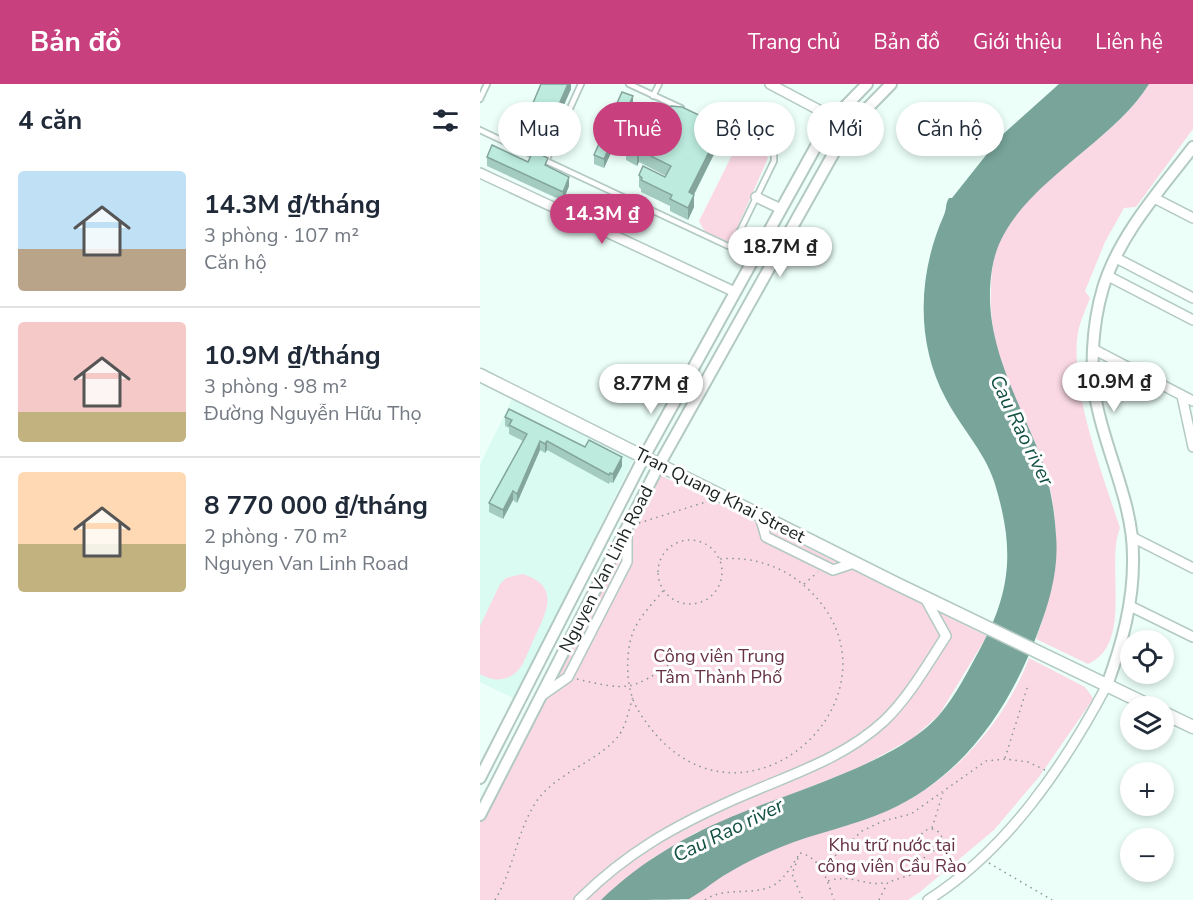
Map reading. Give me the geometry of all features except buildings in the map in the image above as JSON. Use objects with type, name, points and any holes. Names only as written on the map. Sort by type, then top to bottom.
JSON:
[{"type":"main road","name":"Tran Quang Khai Street","points":[[480,375],[854,563],[1107,685]]},
{"type":"main road","points":[[1107,685],[1130,696]]},
{"type":"main road","points":[[1174,718],[1193,727]]},
{"type":"street","points":[[770,84],[807,104]]},
{"type":"street","name":"Nguyen Van Linh Road","points":[[850,102],[867,84]]},
{"type":"street","name":"Nguyen Van Linh Road","points":[[480,815],[659,465],[841,140],[850,126],[891,84]]},
{"type":"street","points":[[928,900],[985,854],[1054,774],[1086,725],[1107,685],[1130,606],[1133,556],[1132,537],[1125,504],[1098,409],[1096,322],[1108,276],[1116,258],[1154,198],[1193,147]]},
{"type":"street","name":"Nguyen Van Linh Road","points":[[480,778],[644,457],[812,156]]},
{"type":"street","points":[[480,173],[735,292]]},
{"type":"street","points":[[756,197],[781,209]]},
{"type":"street","points":[[1154,198],[1193,218]]},
{"type":"street","points":[[1116,258],[1193,298]]},
{"type":"street","points":[[1108,276],[1193,320]]},
{"type":"street","points":[[1095,350],[1193,401]]},
{"type":"street","points":[[1182,396],[1193,447]]},
{"type":"street","points":[[760,516],[766,537],[833,570],[854,563]]},
{"type":"street","points":[[541,696],[568,677],[627,562],[627,527]]},
{"type":"street","points":[[1132,537],[1193,568]]},
{"type":"street","points":[[579,900],[626,857],[655,839],[736,799],[810,768],[850,747],[884,720],[903,699],[945,636],[925,598]]},
{"type":"street","points":[[1130,606],[1193,637]]},
{"type":"lane","points":[[480,99],[487,84]]},
{"type":"lane","points":[[546,161],[581,84]]},
{"type":"lane","points":[[629,84],[685,111]]},
{"type":"lane","points":[[654,96],[659,84]]},
{"type":"lane","points":[[480,130],[728,246],[734,243],[774,161],[774,156]]},
{"type":"path","points":[[627,527],[723,497]]},
{"type":"path","points":[[696,540],[714,550],[720,559],[722,569],[718,588],[703,602],[681,603],[663,591],[658,569],[660,559],[675,543],[696,540]]},
{"type":"path","points":[[663,591],[632,634],[627,671],[636,707],[656,738],[686,761],[721,772],[759,770],[793,756],[820,731],[837,698],[842,662],[836,629],[819,600],[795,577],[764,563],[740,558],[720,559]]},
{"type":"path","points":[[803,585],[825,566]]},
{"type":"path","points":[[568,677],[631,687],[642,684],[674,661]]},
{"type":"path","points":[[1005,759],[1028,684]]},
{"type":"path","points":[[495,900],[513,859],[520,829],[537,800],[561,776],[595,756],[621,733],[633,696]]},
{"type":"path","points":[[822,868],[862,831],[883,821],[911,814],[986,761],[1005,759],[1028,762],[1054,774]]},
{"type":"path","points":[[932,829],[943,792]]},
{"type":"path","points":[[932,829],[940,833],[942,840],[939,848],[929,850],[921,845],[920,838],[923,832],[932,829]]},
{"type":"path","points":[[827,881],[846,877],[873,885],[888,882],[914,874],[929,850]]},
{"type":"path","points":[[800,853],[809,855],[822,868],[834,900]]},
{"type":"path","points":[[705,900],[720,892],[768,888],[787,873],[800,853]]},
{"type":"path","points":[[800,853],[792,874],[803,900]]},
{"type":"path","points":[[985,854],[992,865],[1053,900]]},
{"type":"path","points":[[879,900],[888,882]]},
{"type":"shaded area","points":[[513,397],[635,456],[515,699],[480,682],[480,465]]},
{"type":"green space","points":[[1149,84],[1193,84],[1193,129],[1136,207],[1124,208],[1105,242],[1085,291],[1090,298],[1078,333],[1078,379],[1089,431],[1120,528],[1115,562],[1116,602],[1110,640],[1102,654],[1088,664],[1036,639],[1053,577],[1055,518],[1044,466],[1012,394],[997,350],[991,306],[992,270],[999,243],[1016,215],[1052,177],[1115,124]]},
{"type":"green space","points":[[732,156],[767,156],[768,158],[731,239],[725,242],[705,232],[699,221]]},
{"type":"green space","name":"Công viên Trung Tâm Thành Phố","points":[[658,474],[987,636],[939,715],[913,738],[860,767],[695,833],[651,859],[601,900],[480,900],[480,811]]},
{"type":"green space","points":[[522,574],[535,579],[543,586],[547,593],[546,611],[519,670],[503,679],[488,678],[480,674],[480,626],[500,584],[506,578]]},
{"type":"green space","name":"Khu trữ nước tại công viên Cầu Rào","points":[[1029,658],[1085,687],[1093,698],[1039,777],[994,830],[920,892],[908,900],[687,900],[715,879],[779,846],[886,811],[932,785],[973,749],[990,728],[1006,706]]},
{"type":"water","name":"Cau Rao river","points":[[1059,84],[1149,84],[1131,107],[1109,129],[1036,193],[1016,216],[1001,241],[992,269],[990,292],[995,336],[1007,377],[1046,473],[1054,510],[1057,547],[1050,596],[1027,660],[1013,687],[998,713],[961,759],[914,797],[887,811],[766,853],[730,872],[689,899],[601,900],[649,861],[685,839],[741,813],[847,772],[901,746],[923,731],[940,714],[980,649],[999,606],[1004,586],[1007,566],[1005,526],[990,470],[946,399],[936,377],[925,331],[925,284],[935,237],[949,198],[952,198],[985,156],[1004,156],[1004,133]]}]
